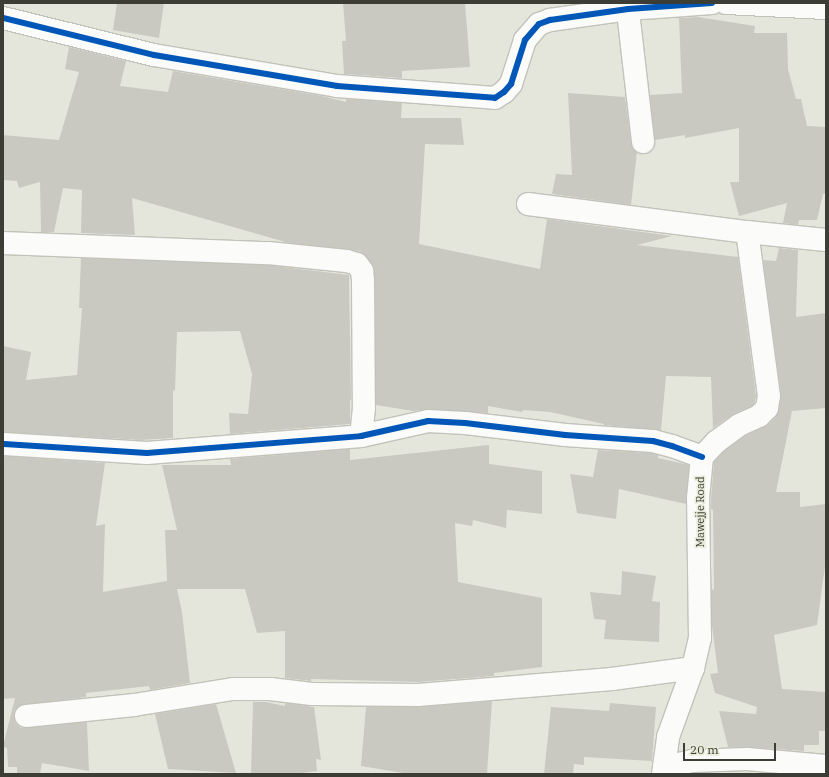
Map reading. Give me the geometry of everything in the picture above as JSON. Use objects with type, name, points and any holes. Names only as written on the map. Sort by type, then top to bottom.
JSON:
[{"type":"street","points":[[3,18],[154,55],[337,86],[495,98],[504,92],[511,84],[525,40],[538,24],[550,20],[628,6],[712,3]]},
{"type":"street","points":[[726,3],[826,8]]},
{"type":"street","points":[[628,6],[643,142]]},
{"type":"street","points":[[528,204],[748,232],[826,240]]},
{"type":"street","points":[[4,444],[147,453],[361,436],[428,421],[565,435],[653,441],[702,457],[716,442],[739,425],[759,416],[767,408],[769,396],[748,232]]},
{"type":"street","points":[[3,243],[268,253],[347,261],[358,264],[362,271],[363,280],[364,408],[361,436]]},
{"type":"street","name":"Mawejje Road","points":[[663,770],[668,737],[693,668],[700,638],[698,498],[702,457]]},
{"type":"street","points":[[26,716],[134,705],[233,690],[270,690],[312,694],[418,695],[612,679],[693,668]]},
{"type":"street","points":[[663,770],[692,761],[747,759],[826,766]]},
{"type":"building","points":[[117,3],[164,3],[159,38],[113,30]]},
{"type":"building","points":[[343,3],[465,3],[470,67],[402,71],[402,78],[344,74],[342,41],[346,41]]},
{"type":"building","points":[[698,17],[755,26],[754,33],[787,33],[788,69],[796,99],[801,99],[807,126],[826,127],[826,193],[823,194],[817,220],[799,220],[798,225],[783,223],[787,203],[739,216],[730,182],[739,182],[739,128],[685,138],[685,135],[655,140],[650,95],[682,93],[679,18]]},
{"type":"building","points":[[69,47],[126,61],[120,86],[168,92],[173,71],[322,96],[346,102],[346,99],[402,103],[401,118],[461,118],[464,145],[425,144],[419,244],[540,269],[547,219],[672,236],[637,245],[738,257],[756,396],[755,402],[752,406],[732,415],[713,428],[711,377],[666,376],[661,430],[604,425],[550,412],[523,410],[522,412],[488,406],[488,413],[429,409],[413,411],[376,405],[375,279],[372,264],[361,252],[348,249],[289,243],[132,198],[135,235],[81,233],[82,190],[63,188],[54,232],[41,232],[40,182],[19,188],[17,181],[3,180],[3,135],[59,140],[79,72],[65,69]]},
{"type":"building","points":[[568,93],[625,97],[631,143],[637,152],[631,205],[552,194],[556,174],[572,175]]},
{"type":"building","points":[[779,248],[798,250],[796,317],[826,313],[826,408],[792,411],[776,492],[800,492],[800,507],[826,504],[826,559],[817,625],[774,635],[782,689],[826,692],[826,731],[819,731],[819,745],[804,745],[804,751],[728,747],[719,711],[756,714],[757,707],[715,693],[710,674],[718,673],[712,626],[712,590],[714,589],[713,510],[711,509],[711,499],[714,462],[724,451],[745,436],[768,425],[776,417],[779,410],[781,394],[763,260],[776,261]]},
{"type":"building","points":[[81,258],[267,265],[349,275],[350,424],[230,434],[229,413],[248,414],[252,374],[240,331],[177,332],[175,391],[173,390],[173,438],[141,440],[3,432],[3,346],[31,352],[26,380],[77,375],[82,308],[79,308]]},
{"type":"building","points":[[489,445],[489,464],[542,471],[542,514],[507,510],[506,528],[473,520],[472,526],[455,523],[458,582],[542,598],[542,667],[494,673],[494,676],[418,682],[311,679],[311,681],[285,678],[285,631],[257,633],[245,589],[177,589],[182,612],[190,683],[150,690],[149,686],[86,693],[86,697],[19,706],[14,711],[14,718],[16,724],[21,728],[87,722],[89,771],[42,763],[40,774],[17,774],[17,767],[8,767],[7,748],[3,746],[15,698],[3,699],[3,456],[105,463],[96,526],[105,524],[103,592],[167,581],[165,530],[177,530],[162,465],[231,465],[230,459],[350,449],[350,460]]},
{"type":"building","points":[[598,450],[651,453],[658,455],[658,458],[689,465],[686,504],[619,489],[616,519],[577,513],[570,474],[593,477]]},
{"type":"building","points":[[622,571],[656,576],[652,601],[660,602],[659,642],[604,639],[606,620],[594,619],[590,592],[621,595]]},
{"type":"building","points":[[492,701],[487,774],[409,774],[361,766],[366,707],[419,707]]},
{"type":"building","points":[[253,702],[266,702],[285,706],[285,703],[314,707],[321,760],[316,759],[317,771],[294,774],[251,774]]},
{"type":"building","points":[[610,703],[656,707],[652,761],[584,757],[584,765],[574,764],[573,774],[544,774],[551,707],[609,711]]},
{"type":"building","points":[[216,704],[236,773],[168,769],[155,714]]},
{"type":"cycle path","points":[[3,18],[154,55],[337,86],[495,98],[504,92],[511,84],[525,40],[539,24],[550,20],[628,9],[712,3]]},
{"type":"cycle path","points":[[4,444],[147,453],[361,436],[428,421],[465,423],[565,435],[653,441],[702,457]]}]
